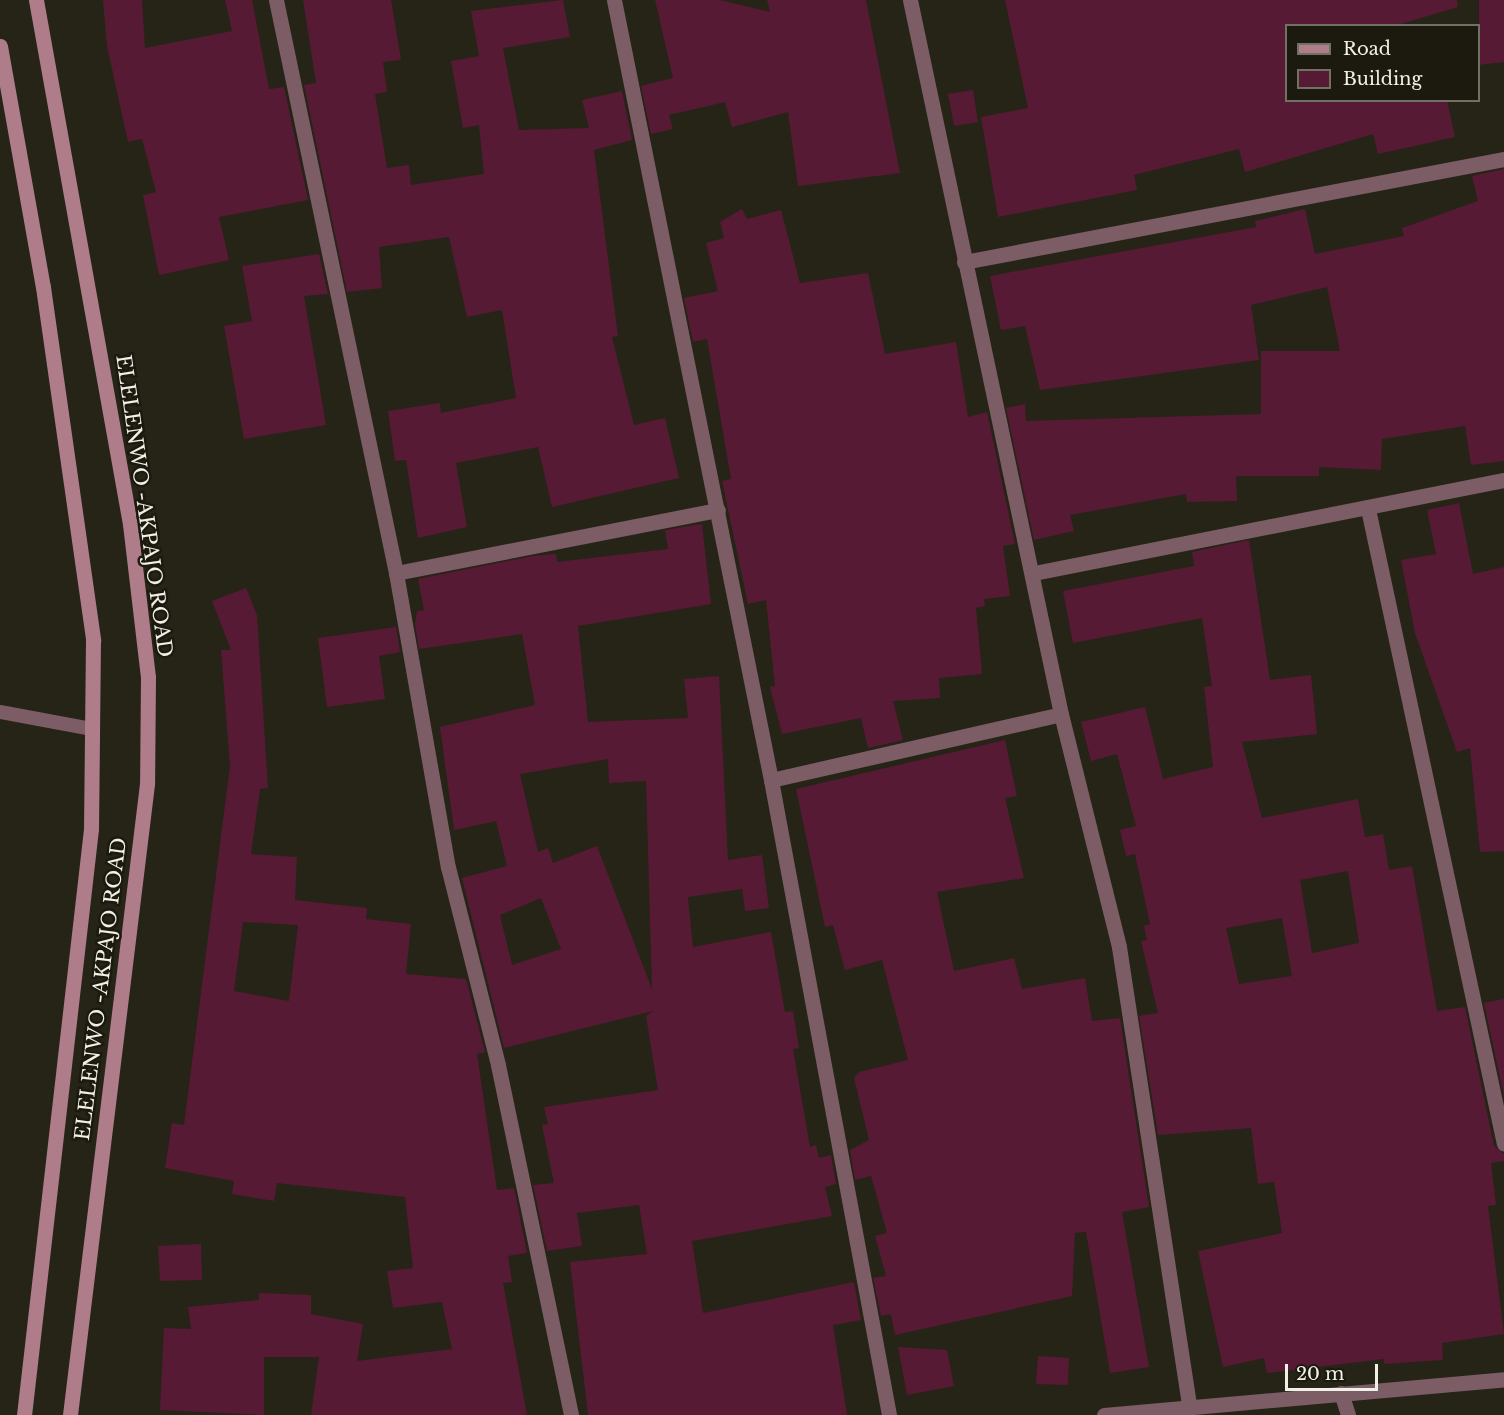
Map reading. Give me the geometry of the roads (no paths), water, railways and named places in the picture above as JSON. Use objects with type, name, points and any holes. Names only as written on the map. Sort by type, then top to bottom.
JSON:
[{"type":"main road","name":"ELELENWO -AKPAJO ROAD","points":[[36,0],[130,524],[148,677],[147,784],[70,1415]]},
{"type":"main road","name":"ELELENWO -AKPAJO ROAD","points":[[0,45],[43,287],[93,640],[91,829],[24,1415]]},
{"type":"street","points":[[276,0],[396,573],[448,867],[498,1065],[571,1415]]},
{"type":"street","points":[[614,0],[771,780],[889,1415]]},
{"type":"street","points":[[910,0],[964,262],[1034,573],[1061,714],[1119,947],[1189,1406]]},
{"type":"street","points":[[964,262],[1504,159]]},
{"type":"street","points":[[1034,573],[1368,509],[1504,480]]},
{"type":"street","points":[[1368,509],[1504,1144]]},
{"type":"street","points":[[396,573],[718,510]]},
{"type":"street","points":[[771,780],[1061,714]]},
{"type":"street","points":[[1104,1415],[1504,1379]]},
{"type":"street","points":[[1341,1393],[1348,1415]]},
{"type":"lane","points":[[0,712],[92,729]]}]
